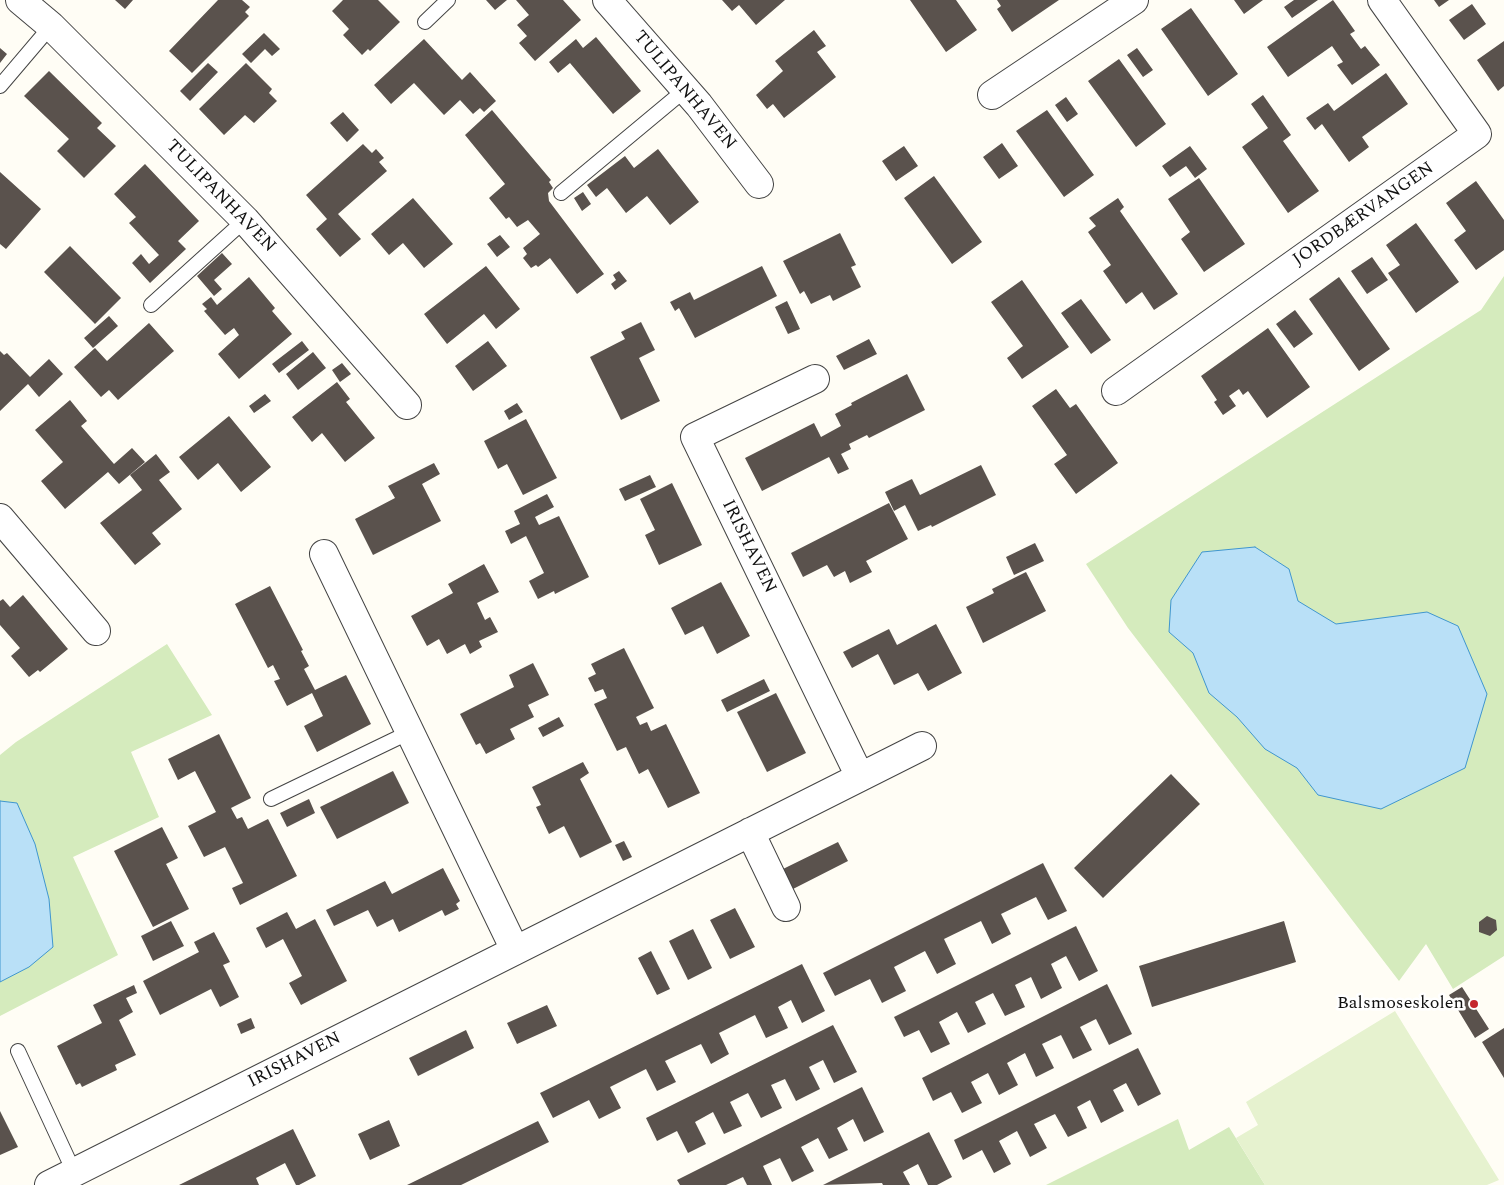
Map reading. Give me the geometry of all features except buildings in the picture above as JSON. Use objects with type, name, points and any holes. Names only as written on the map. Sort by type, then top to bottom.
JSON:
[{"type":"street","name":"TULIPANHAVEN","points":[[20,0],[51,26],[246,220],[407,405]]},
{"type":"street","name":"TULIPANHAVEN","points":[[608,0],[686,90],[759,184]]},
{"type":"street","points":[[992,95],[1134,0]]},
{"type":"street","name":"JORDBÆRVANGEN","points":[[1116,391],[1478,134],[1382,0]]},
{"type":"street","name":"IRISHAVEN","points":[[815,379],[695,437],[860,777]]},
{"type":"street","points":[[0,518],[96,632]]},
{"type":"street","points":[[324,554],[515,950]]},
{"type":"street","name":"IRISHAVEN","points":[[49,1185],[922,746]]},
{"type":"street","points":[[750,832],[786,907]]},
{"type":"lane","points":[[425,22],[448,0]]},
{"type":"lane","points":[[0,86],[51,26]]},
{"type":"lane","points":[[560,194],[686,90]]},
{"type":"lane","points":[[151,305],[246,220]]},
{"type":"lane","points":[[271,799],[410,732]]},
{"type":"lane","points":[[18,1051],[74,1172]]},
{"type":"green space","points":[[1504,276],[1504,956],[1453,989],[1426,944],[1399,981],[1128,628],[1086,564],[1481,310]]},
{"type":"green space","points":[[167,644],[212,715],[131,752],[159,817],[73,857],[118,955],[0,1016],[0,755],[16,742]]},
{"type":"green space","points":[[1395,1011],[1499,1180],[1487,1185],[1265,1185],[1236,1138],[1258,1125],[1246,1102]]},
{"type":"green space","points":[[1178,1119],[1189,1150],[1229,1127],[1265,1185],[1046,1185]]},
{"type":"water","points":[[1255,547],[1289,569],[1298,601],[1336,624],[1427,612],[1458,626],[1487,694],[1465,768],[1381,809],[1318,795],[1297,768],[1265,749],[1237,717],[1209,693],[1193,653],[1169,632],[1171,600],[1202,552]]},
{"type":"water","points":[[0,801],[17,803],[35,844],[49,899],[53,947],[29,967],[0,982]]},
{"type":"place","name":"Balsmoseskolen","points":[[1474,1004]]}]
